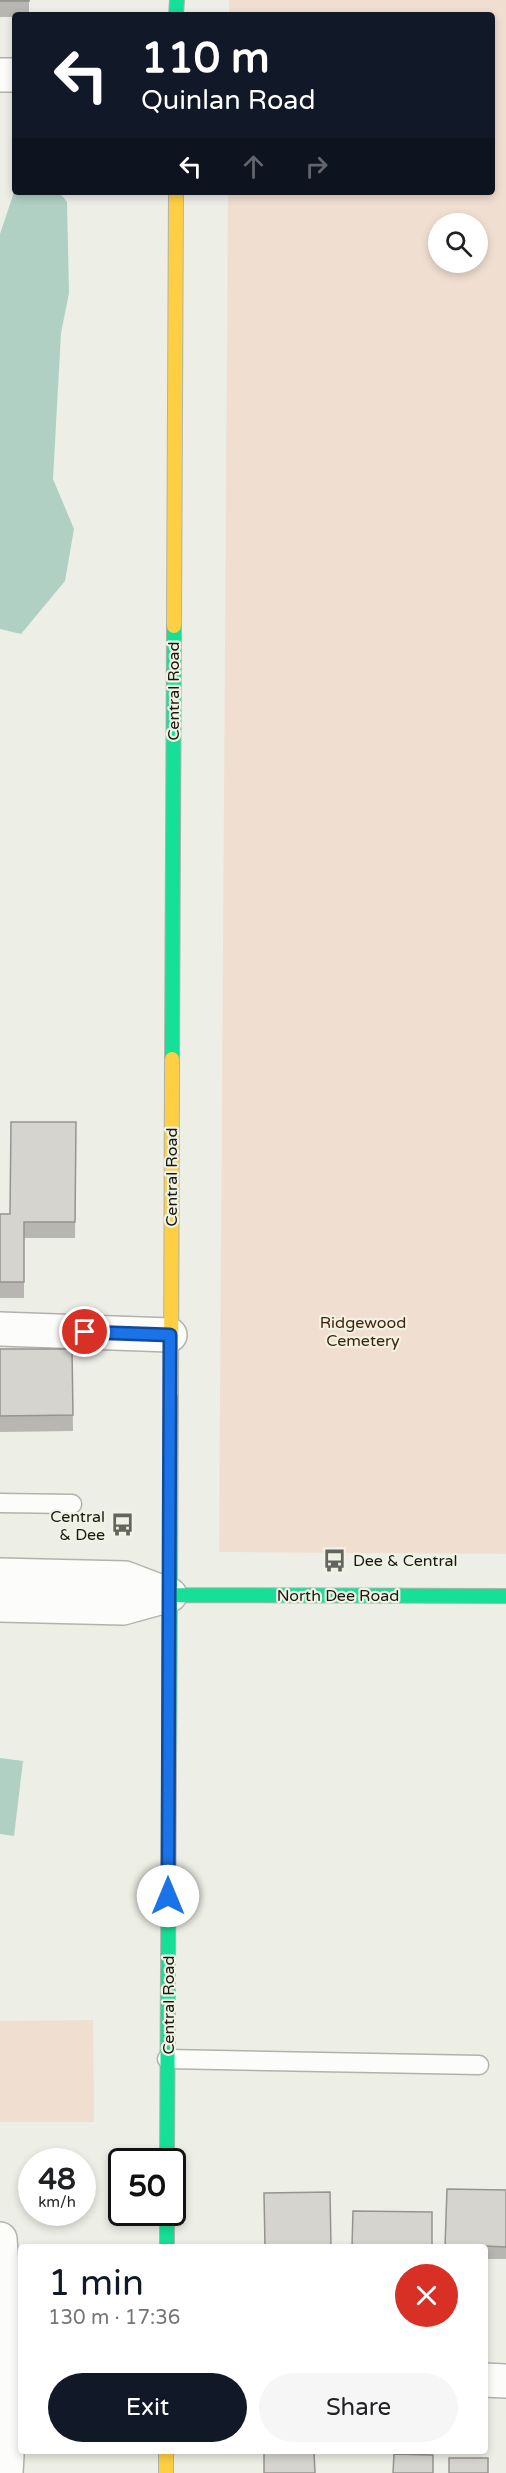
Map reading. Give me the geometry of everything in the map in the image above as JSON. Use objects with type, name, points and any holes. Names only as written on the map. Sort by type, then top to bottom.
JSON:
[{"type":"main road","name":"Central Road","points":[[167,2148],[176,195]]},
{"type":"main road","name":"North Dee Road","points":[[170,1595],[506,1596]]},
{"type":"main road","points":[[167,2226],[167,2244]]},
{"type":"main road","points":[[166,2454],[166,2473]]},
{"type":"street","points":[[0,1329],[170,1335]]},
{"type":"street","points":[[0,1575],[124,1578],[170,1595]]},
{"type":"street","points":[[0,1605],[123,1608],[170,1595]]},
{"type":"street","points":[[0,2239],[16,2384],[6,2473]]},
{"type":"street","points":[[488,2380],[506,2381]]},
{"type":"lane","points":[[0,1503],[72,1503]]},
{"type":"lane","points":[[167,2059],[479,2065]]},
{"type":"green space","name":"Ridgewood Cemetery","points":[[229,0],[506,0],[506,1554],[219,1552],[228,195],[495,195],[495,12],[229,12]]},
{"type":"green space","points":[[93,2020],[94,2122],[0,2122],[0,2021]]},
{"type":"shaded area","points":[[13,195],[61,195],[67,202],[69,293],[61,333],[53,479],[74,529],[65,581],[21,634],[0,629],[0,234]]},
{"type":"shaded area","points":[[0,1758],[23,1761],[14,1836],[0,1834]]},
{"type":"building","points":[[29,0],[29,1],[0,1]]},
{"type":"building","points":[[11,1122],[76,1122],[75,1222],[24,1222],[24,1282],[0,1282],[0,1214],[10,1214]]},
{"type":"building","points":[[0,1349],[72,1349],[73,1415],[0,1416]]},
{"type":"building","points":[[447,2189],[506,2190],[506,2247],[488,2246],[488,2244],[445,2244]]},
{"type":"building","points":[[330,2192],[331,2244],[265,2244],[264,2193]]},
{"type":"building","points":[[353,2211],[432,2212],[432,2244],[352,2244]]},
{"type":"building","points":[[264,2454],[314,2454],[315,2473],[264,2473]]},
{"type":"building","points":[[394,2454],[433,2455],[433,2473],[393,2473]]},
{"type":"building","points":[[449,2458],[488,2458],[488,2473],[449,2473]]},
{"type":"traffic: fast","points":[[176,12],[177,0]]},
{"type":"traffic: fast","points":[[172,1059],[174,626]]},
{"type":"traffic: fast","points":[[167,2148],[171,1393]]},
{"type":"traffic: fast","points":[[170,1595],[506,1596]]},
{"type":"traffic: fast","points":[[167,2226],[167,2244]]},
{"type":"traffic: slow","points":[[174,626],[176,195]]},
{"type":"traffic: slow","points":[[171,1393],[172,1059]]},
{"type":"traffic: slow","points":[[166,2454],[166,2473]]},
{"type":"place","name":"Central & Dee","points":[[123,1525]]},
{"type":"place","name":"Dee & Central","points":[[335,1560]]},
{"type":"route","points":[[85,1332],[170,1335],[168,1896]]}]
